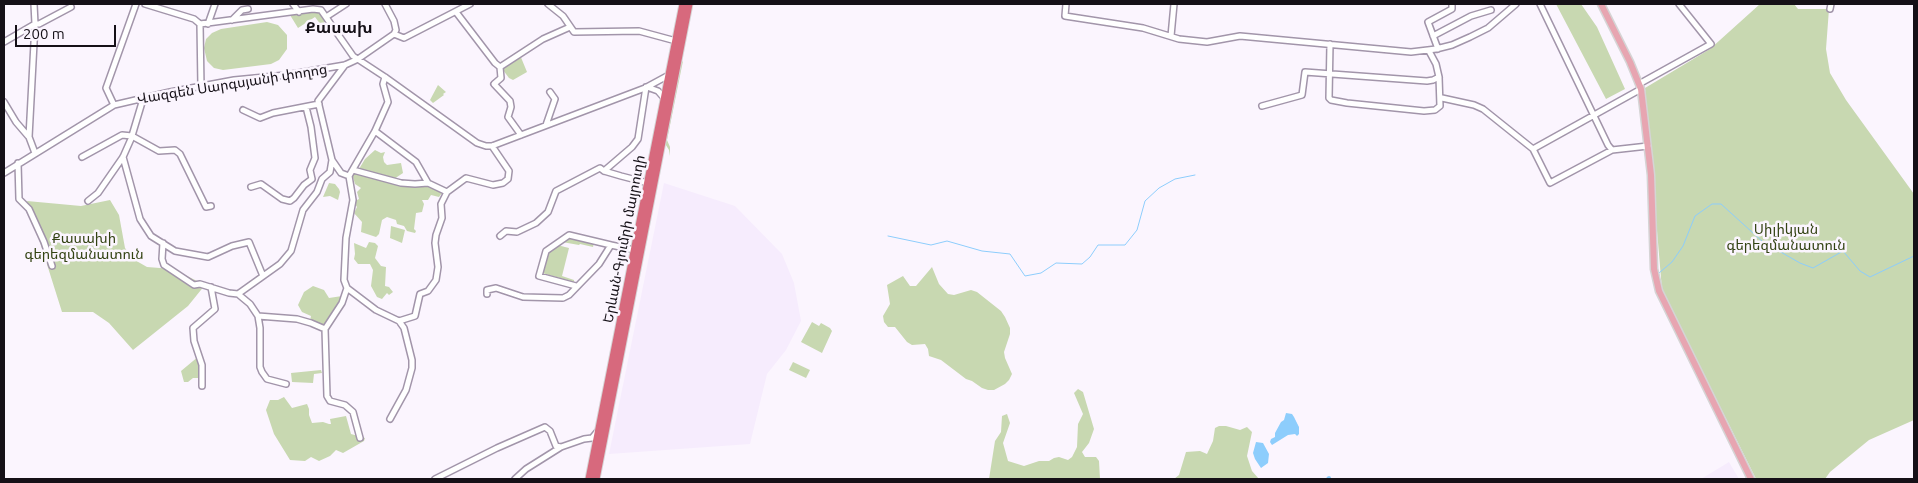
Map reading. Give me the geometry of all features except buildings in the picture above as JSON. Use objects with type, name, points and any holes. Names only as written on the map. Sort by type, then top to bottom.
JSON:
[{"type":"highway","name":"Երևան-Գյումրի մայրուղի","points":[[596,479],[648,182],[683,4]]},
{"type":"highway","name":"Երևան-Գյումրի մայրուղի","points":[[589,479],[690,4]]},
{"type":"main road","points":[[1601,4],[1640,86],[1651,175],[1654,269],[1659,291],[1751,479]]},
{"type":"street","points":[[29,137],[35,24],[34,4]]},
{"type":"street","points":[[114,105],[106,88],[136,4]]},
{"type":"street","points":[[145,4],[194,19],[200,24],[321,10],[353,56],[477,143],[492,146],[646,87],[669,74]]},
{"type":"street","points":[[208,24],[215,4]]},
{"type":"street","points":[[294,4],[299,12]]},
{"type":"street","points":[[326,17],[346,4]]},
{"type":"street","points":[[385,4],[394,21],[396,30],[394,34],[404,38],[466,5]]},
{"type":"street","points":[[548,4],[563,16],[574,32],[639,31],[676,40]]},
{"type":"street","points":[[1066,4],[1065,16],[1143,28],[1171,36],[1207,42],[1240,36],[1411,52],[1429,51],[1452,45],[1488,28],[1516,4]]},
{"type":"street","points":[[1171,36],[1174,4]]},
{"type":"street","points":[[1438,48],[1428,22],[1452,9],[1452,4]]},
{"type":"street","points":[[1540,4],[1593,116],[1612,150]]},
{"type":"street","points":[[1533,149],[1593,116],[1711,44],[1679,4]]},
{"type":"street","points":[[231,21],[248,6]]},
{"type":"street","points":[[247,18],[248,6]]},
{"type":"street","points":[[4,42],[35,24],[39,24],[71,7]]},
{"type":"street","points":[[1432,36],[1471,16],[1492,10]]},
{"type":"street","points":[[456,12],[495,63],[500,66]]},
{"type":"street","points":[[200,24],[201,86]]},
{"type":"street","points":[[500,66],[543,39],[570,27]]},
{"type":"street","name":"Վազգեն Սարգսյանի փողոց","points":[[4,172],[114,105],[201,86],[345,65],[358,59],[394,34]]},
{"type":"street","points":[[1330,44],[1328,98],[1347,103],[1424,111],[1434,110],[1440,106],[1439,77],[1436,64],[1429,51]]},
{"type":"street","points":[[345,65],[318,101],[332,160],[341,173],[349,176]]},
{"type":"street","points":[[500,66],[501,78],[494,84],[510,101],[511,107],[508,117],[521,135]]},
{"type":"street","points":[[1262,106],[1302,95],[1305,72],[1426,81],[1439,77]]},
{"type":"street","points":[[385,77],[383,84],[388,102],[375,131],[349,176],[353,200],[346,238],[344,280],[347,288],[376,310],[399,321],[404,328],[412,360],[412,368],[406,390],[390,419]]},
{"type":"street","points":[[646,87],[658,91],[664,98]]},
{"type":"street","points":[[604,171],[638,139],[646,87]]},
{"type":"street","points":[[546,125],[555,99],[550,92]]},
{"type":"street","points":[[1442,98],[1474,105],[1483,109],[1533,149],[1550,183],[1612,150],[1648,146]]},
{"type":"street","points":[[88,201],[98,193],[123,157],[132,136],[143,99]]},
{"type":"street","points":[[4,102],[16,122],[29,137],[35,153]]},
{"type":"street","points":[[243,110],[260,118],[319,104]]},
{"type":"street","points":[[251,187],[261,184],[282,199],[290,201],[312,179],[310,170],[315,158],[306,107]]},
{"type":"street","points":[[375,131],[416,162],[428,183]]},
{"type":"street","points":[[82,157],[122,135],[132,136],[158,151],[169,150],[180,154],[206,207],[211,206]]},
{"type":"street","points":[[399,321],[415,316],[420,294],[428,291],[436,280],[438,267],[436,235],[442,218],[440,204],[447,192],[466,178],[493,185],[508,180],[509,171],[492,146]]},
{"type":"street","points":[[123,157],[140,219],[151,236],[175,251],[208,257],[232,246],[249,242],[263,276]]},
{"type":"street","points":[[238,294],[280,264],[291,251],[303,210],[316,192],[322,179],[330,172],[332,160]]},
{"type":"street","points":[[18,163],[19,199],[29,209],[44,242],[52,266]]},
{"type":"street","points":[[500,236],[506,231],[517,232],[536,224],[548,212],[556,191],[600,168],[604,171],[648,182]]},
{"type":"street","points":[[352,170],[401,183],[428,183],[447,192]]},
{"type":"street","points":[[576,286],[539,276],[546,252],[569,235],[636,252]]},
{"type":"street","points":[[163,243],[162,259],[164,265],[194,285],[200,284],[238,294],[250,304],[258,316],[260,328],[260,367],[267,379],[286,384]]},
{"type":"street","points":[[487,294],[487,290],[496,288],[523,298],[563,298],[569,295],[598,264],[611,245]]},
{"type":"street","points":[[202,386],[202,365],[194,341],[193,328],[215,309],[211,287]]},
{"type":"street","points":[[347,288],[342,303],[326,329],[327,396],[330,401],[345,404],[353,412],[360,438]]},
{"type":"street","points":[[258,316],[297,319],[326,329]]},
{"type":"street","points":[[435,479],[497,448],[545,427],[550,431],[556,446],[561,447]]},
{"type":"street","points":[[515,479],[526,469],[561,447],[592,438],[599,430]]},
{"type":"shaded area","points":[[664,183],[735,206],[782,254],[794,283],[801,321],[786,350],[767,374],[750,444],[609,454]]},
{"type":"shaded area","points":[[1729,462],[1739,479],[1701,479]]},
{"type":"green space","points":[[1556,4],[1581,4],[1597,27],[1625,89],[1606,99]]},
{"type":"green space","name":"Սիլիկյան գերեզմանատուն","points":[[1760,4],[1794,4],[1798,9],[1829,9],[1826,49],[1830,73],[1846,100],[1914,194],[1914,420],[1869,440],[1830,472],[1825,479],[1756,479],[1662,290],[1645,88],[1710,49]]},
{"type":"green space","points":[[319,12],[325,22],[321,25],[315,17],[298,28],[290,15]]},
{"type":"green space","points":[[267,22],[278,25],[287,35],[287,49],[279,60],[271,64],[223,70],[214,68],[207,61],[204,48],[206,39],[212,33],[221,29]]},
{"type":"green space","points":[[520,55],[527,72],[513,80],[503,70],[504,65]]},
{"type":"green space","points":[[683,61],[667,140],[670,147],[670,156],[664,142],[679,65]]},
{"type":"green space","points":[[438,85],[446,92],[433,103],[430,100]]},
{"type":"green space","points":[[375,150],[381,153],[385,152],[383,157],[387,165],[401,163],[403,173],[394,179],[400,184],[429,185],[442,193],[439,197],[431,195],[428,200],[422,200],[424,204],[422,212],[416,213],[415,233],[407,231],[404,226],[397,224],[396,220],[387,217],[382,220],[379,234],[376,237],[361,232],[362,222],[354,213],[357,207],[355,201],[359,199],[357,192],[361,188],[355,184],[352,174],[359,169],[365,159]]},
{"type":"green space","points":[[329,183],[335,184],[339,189],[338,200],[330,196],[323,197]]},
{"type":"green space","name":"Քասախի գերեզմանատուն","points":[[110,200],[119,215],[125,248],[133,259],[147,267],[173,269],[205,285],[188,306],[133,350],[109,323],[93,312],[62,312],[27,201],[81,206]]},
{"type":"green space","points":[[391,226],[405,230],[402,243],[390,238]]},
{"type":"green space","points":[[570,237],[594,243],[593,247],[562,242]]},
{"type":"green space","points":[[369,242],[375,243],[378,246],[375,258],[381,266],[386,267],[385,286],[389,287],[393,292],[389,295],[387,293],[382,299],[377,297],[371,286],[373,270],[370,264],[358,264],[354,259],[354,243],[366,248]]},
{"type":"green space","points":[[557,245],[569,248],[562,276],[574,280],[574,282],[542,273],[548,251]]},
{"type":"green space","points":[[932,267],[939,284],[948,294],[954,295],[971,290],[977,292],[1001,311],[1005,317],[1010,328],[1010,334],[1004,352],[1012,374],[1005,384],[994,390],[982,388],[966,379],[941,360],[929,356],[925,344],[912,345],[907,342],[895,327],[888,327],[884,322],[883,316],[890,304],[887,285],[903,276],[910,286],[916,286]]},
{"type":"green space","points":[[313,286],[324,290],[329,298],[342,296],[338,307],[325,326],[310,321],[311,316],[302,312],[298,305],[304,292]]},
{"type":"green space","points":[[812,322],[819,326],[821,323],[832,331],[822,353],[801,342]]},
{"type":"green space","points":[[199,356],[201,371],[199,378],[193,378],[188,382],[184,382],[181,371]]},
{"type":"green space","points":[[793,362],[810,370],[806,378],[789,370]]},
{"type":"green space","points":[[321,370],[322,373],[314,374],[313,383],[292,382],[291,373]]},
{"type":"green space","points":[[1078,389],[1083,392],[1094,429],[1089,443],[1082,452],[1085,457],[1096,457],[1099,461],[1100,479],[989,479],[995,441],[1001,432],[1002,416],[1007,414],[1010,423],[1003,443],[1008,461],[1024,466],[1059,457],[1068,460],[1072,457],[1077,447],[1078,424],[1083,414],[1074,393]]},
{"type":"green space","points":[[284,397],[292,408],[307,404],[312,423],[323,422],[331,424],[330,419],[346,416],[351,434],[365,438],[364,441],[343,453],[336,450],[330,456],[319,461],[311,457],[305,461],[290,460],[274,434],[266,410],[270,400],[278,400]]},
{"type":"green space","points":[[1219,426],[1240,430],[1247,427],[1252,432],[1247,456],[1252,471],[1259,479],[1174,479],[1179,475],[1186,452],[1200,451],[1207,454],[1213,441],[1215,428]]},
{"type":"water","points":[[1286,413],[1292,414],[1294,417],[1299,427],[1299,434],[1297,436],[1295,434],[1288,435],[1272,445],[1271,439],[1275,437],[1275,433],[1284,420]]},
{"type":"water","points":[[1256,442],[1263,443],[1269,454],[1268,463],[1261,468],[1253,453]]},
{"type":"waterway","points":[[888,236],[931,245],[947,241],[982,251],[1010,254],[1025,276],[1041,273],[1056,263],[1082,264],[1090,257],[1098,245],[1125,245],[1137,230],[1145,201],[1159,188],[1175,179],[1195,175]]},
{"type":"waterway","points":[[1659,273],[1672,262],[1683,246],[1695,216],[1712,204],[1721,204],[1763,242],[1800,263],[1813,268],[1843,251],[1860,271],[1870,277],[1914,256]]},
{"type":"district","name":"Քասախ","points":[[339,28]]}]
